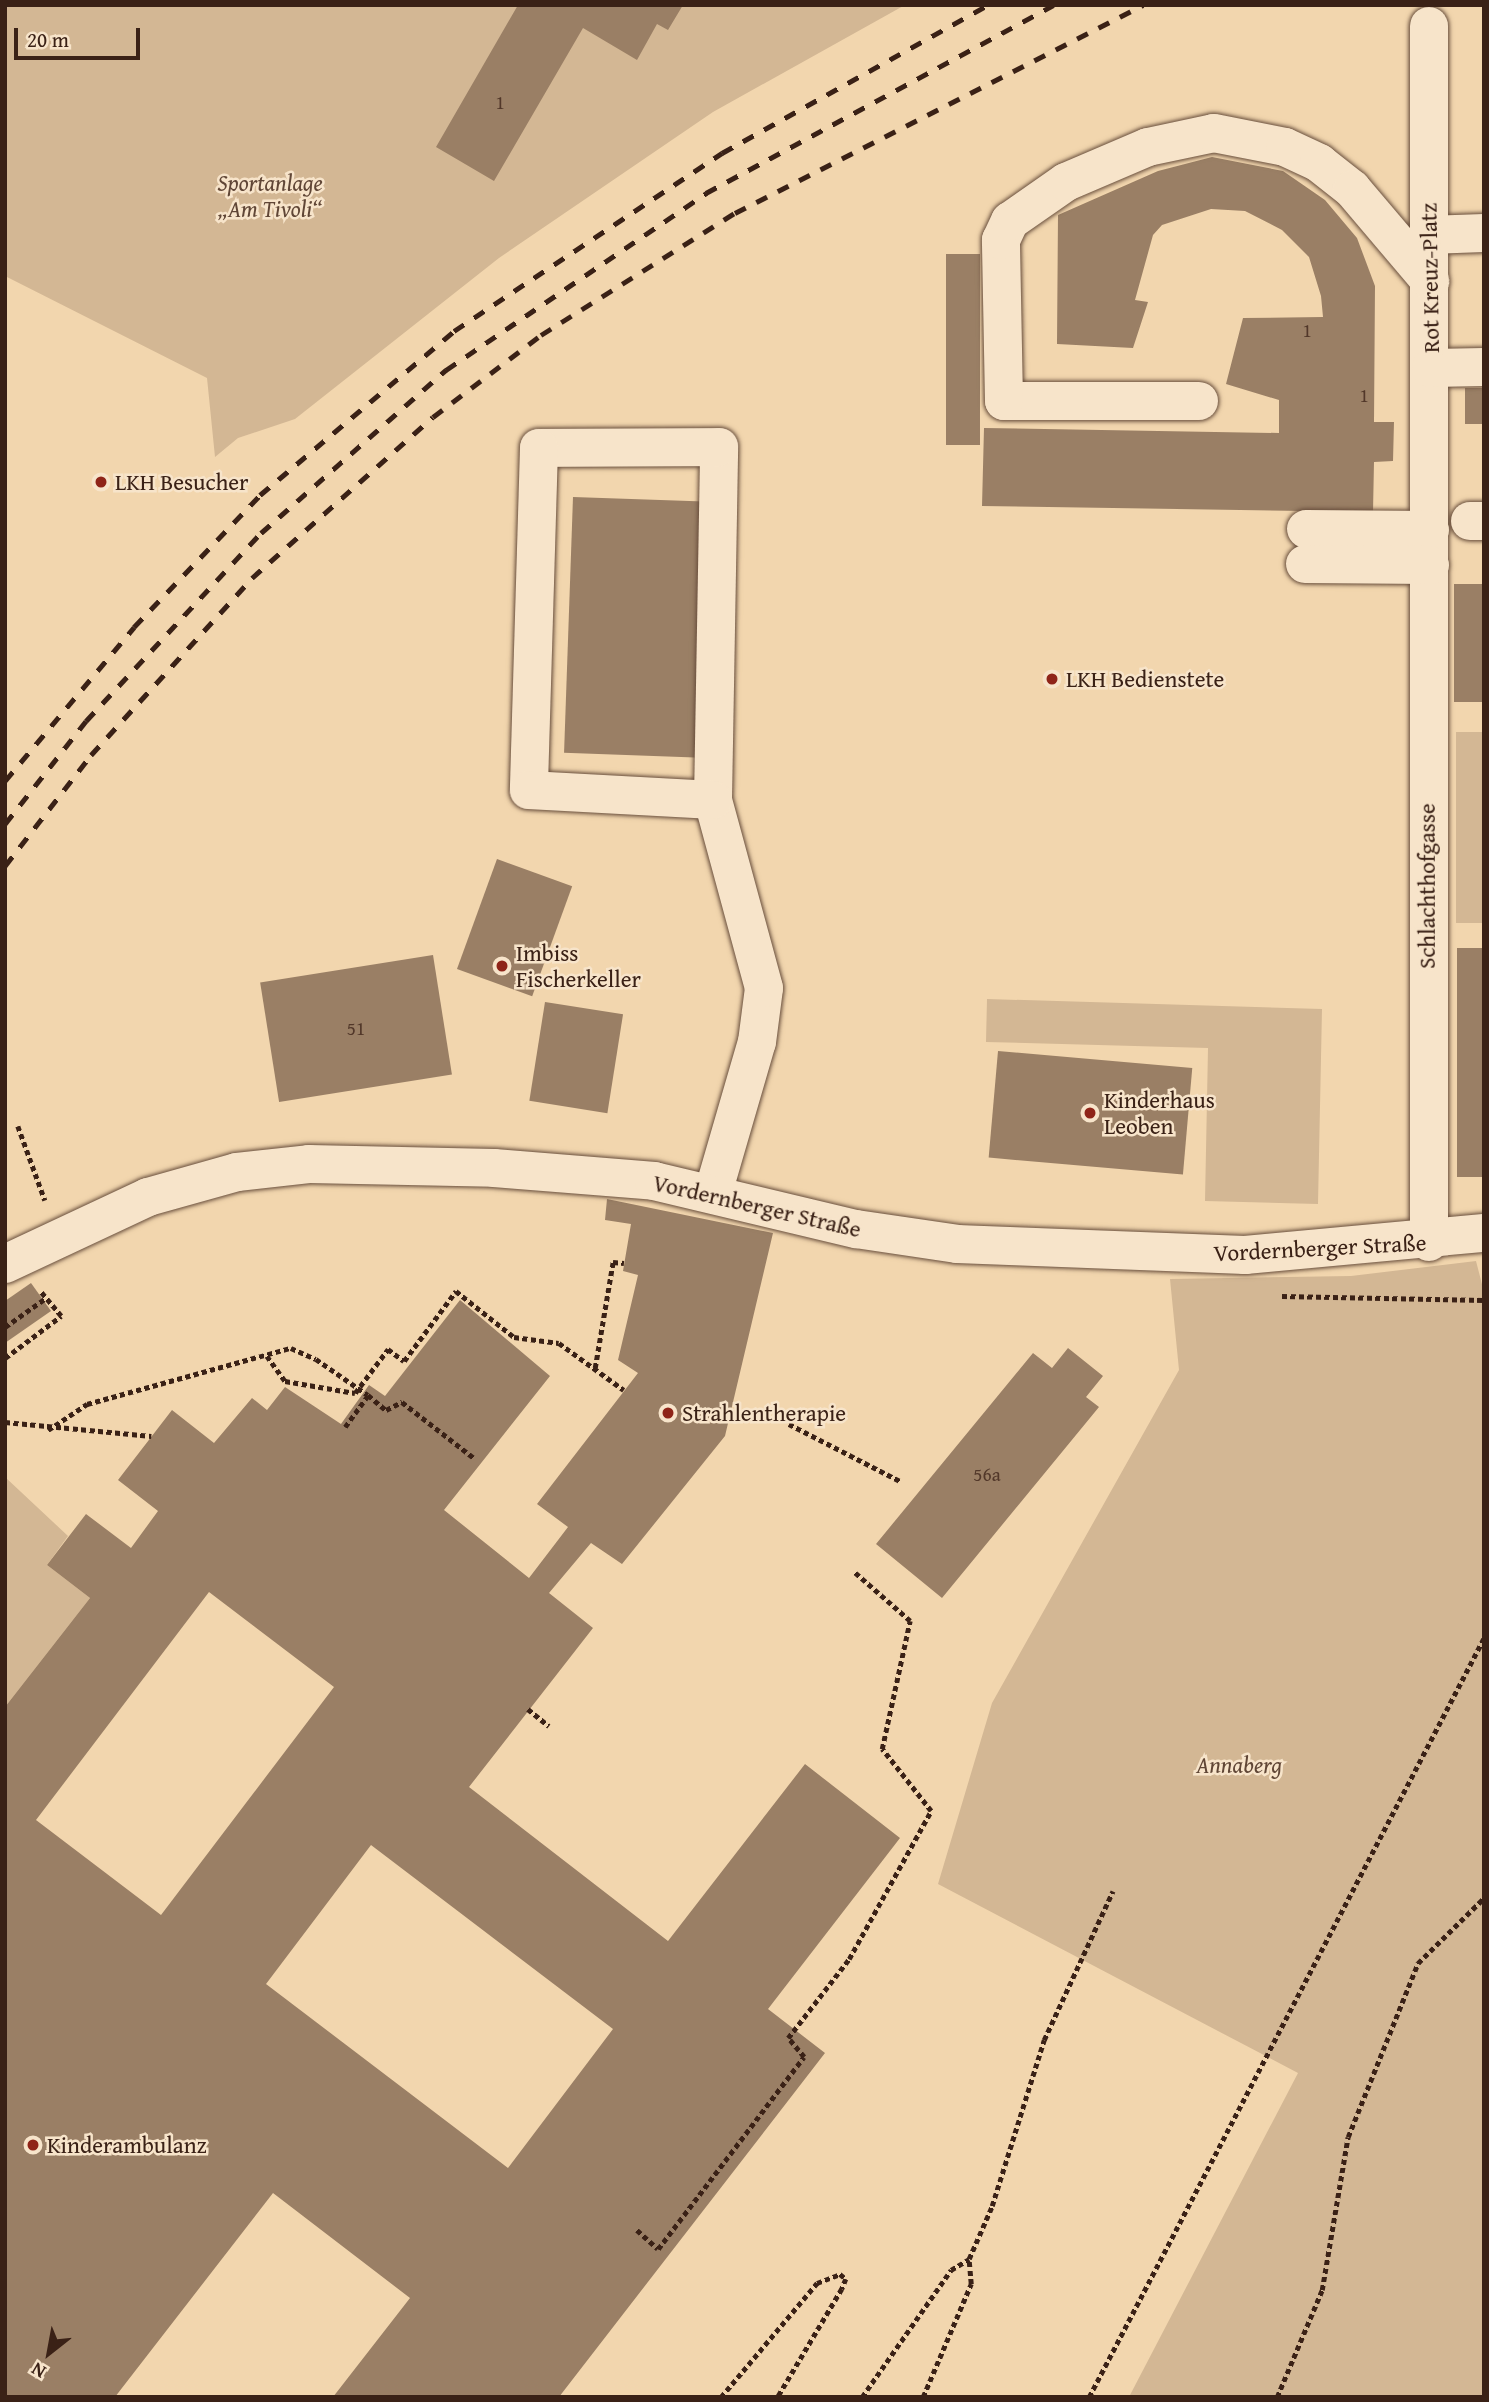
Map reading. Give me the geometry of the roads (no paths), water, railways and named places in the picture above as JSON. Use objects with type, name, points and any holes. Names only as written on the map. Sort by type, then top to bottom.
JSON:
[{"type":"street","name":"Rot Kreuz-Platz","points":[[1429,26],[1430,547]]},
{"type":"street","points":[[1199,401],[1004,401],[1001,240],[1010,221],[1089,172],[1148,147],[1213,133],[1284,147],[1319,163],[1352,189],[1430,281]]},
{"type":"street","points":[[1428,235],[1484,233]]},
{"type":"street","points":[[1431,369],[1484,368]]},
{"type":"street","points":[[713,800],[529,790],[539,448],[719,447],[713,800],[764,988],[757,1042],[713,1193]]},
{"type":"street","points":[[1305,546],[1430,547]]},
{"type":"street","name":"Schlachthofgasse","points":[[1429,1242],[1430,547]]},
{"type":"street","name":"Vordernberger Straße","points":[[5,1264],[148,1197],[237,1172],[309,1164],[494,1168],[654,1181],[856,1229],[957,1244],[1245,1255],[1429,1242],[1484,1233]]},
{"type":"railway","points":[[5,781],[134,627],[260,495],[454,331],[722,153],[988,5]]},
{"type":"railway","points":[[5,824],[86,721],[261,533],[446,370],[706,193],[1053,5]]},
{"type":"railway","points":[[5,866],[91,755],[252,578],[433,417],[541,335],[735,213],[1143,5]]},
{"type":"place","name":"LKH Besucher","points":[[101,482]]},
{"type":"place","name":"LKH Bedienstete","points":[[1052,679]]},
{"type":"place","name":"Imbiss Fischerkeller","points":[[502,966]]},
{"type":"place","name":"Kinderhaus Leoben","points":[[1090,1113]]},
{"type":"place","name":"Strahlentherapie","points":[[668,1413]]},
{"type":"place","name":"Kinderambulanz","points":[[33,2145]]},
{"type":"park label","name":"Sportanlage „Am Tivoli“","points":[[270,196]]},
{"type":"park label","name":"Annaberg","points":[[1239,1765]]}]
